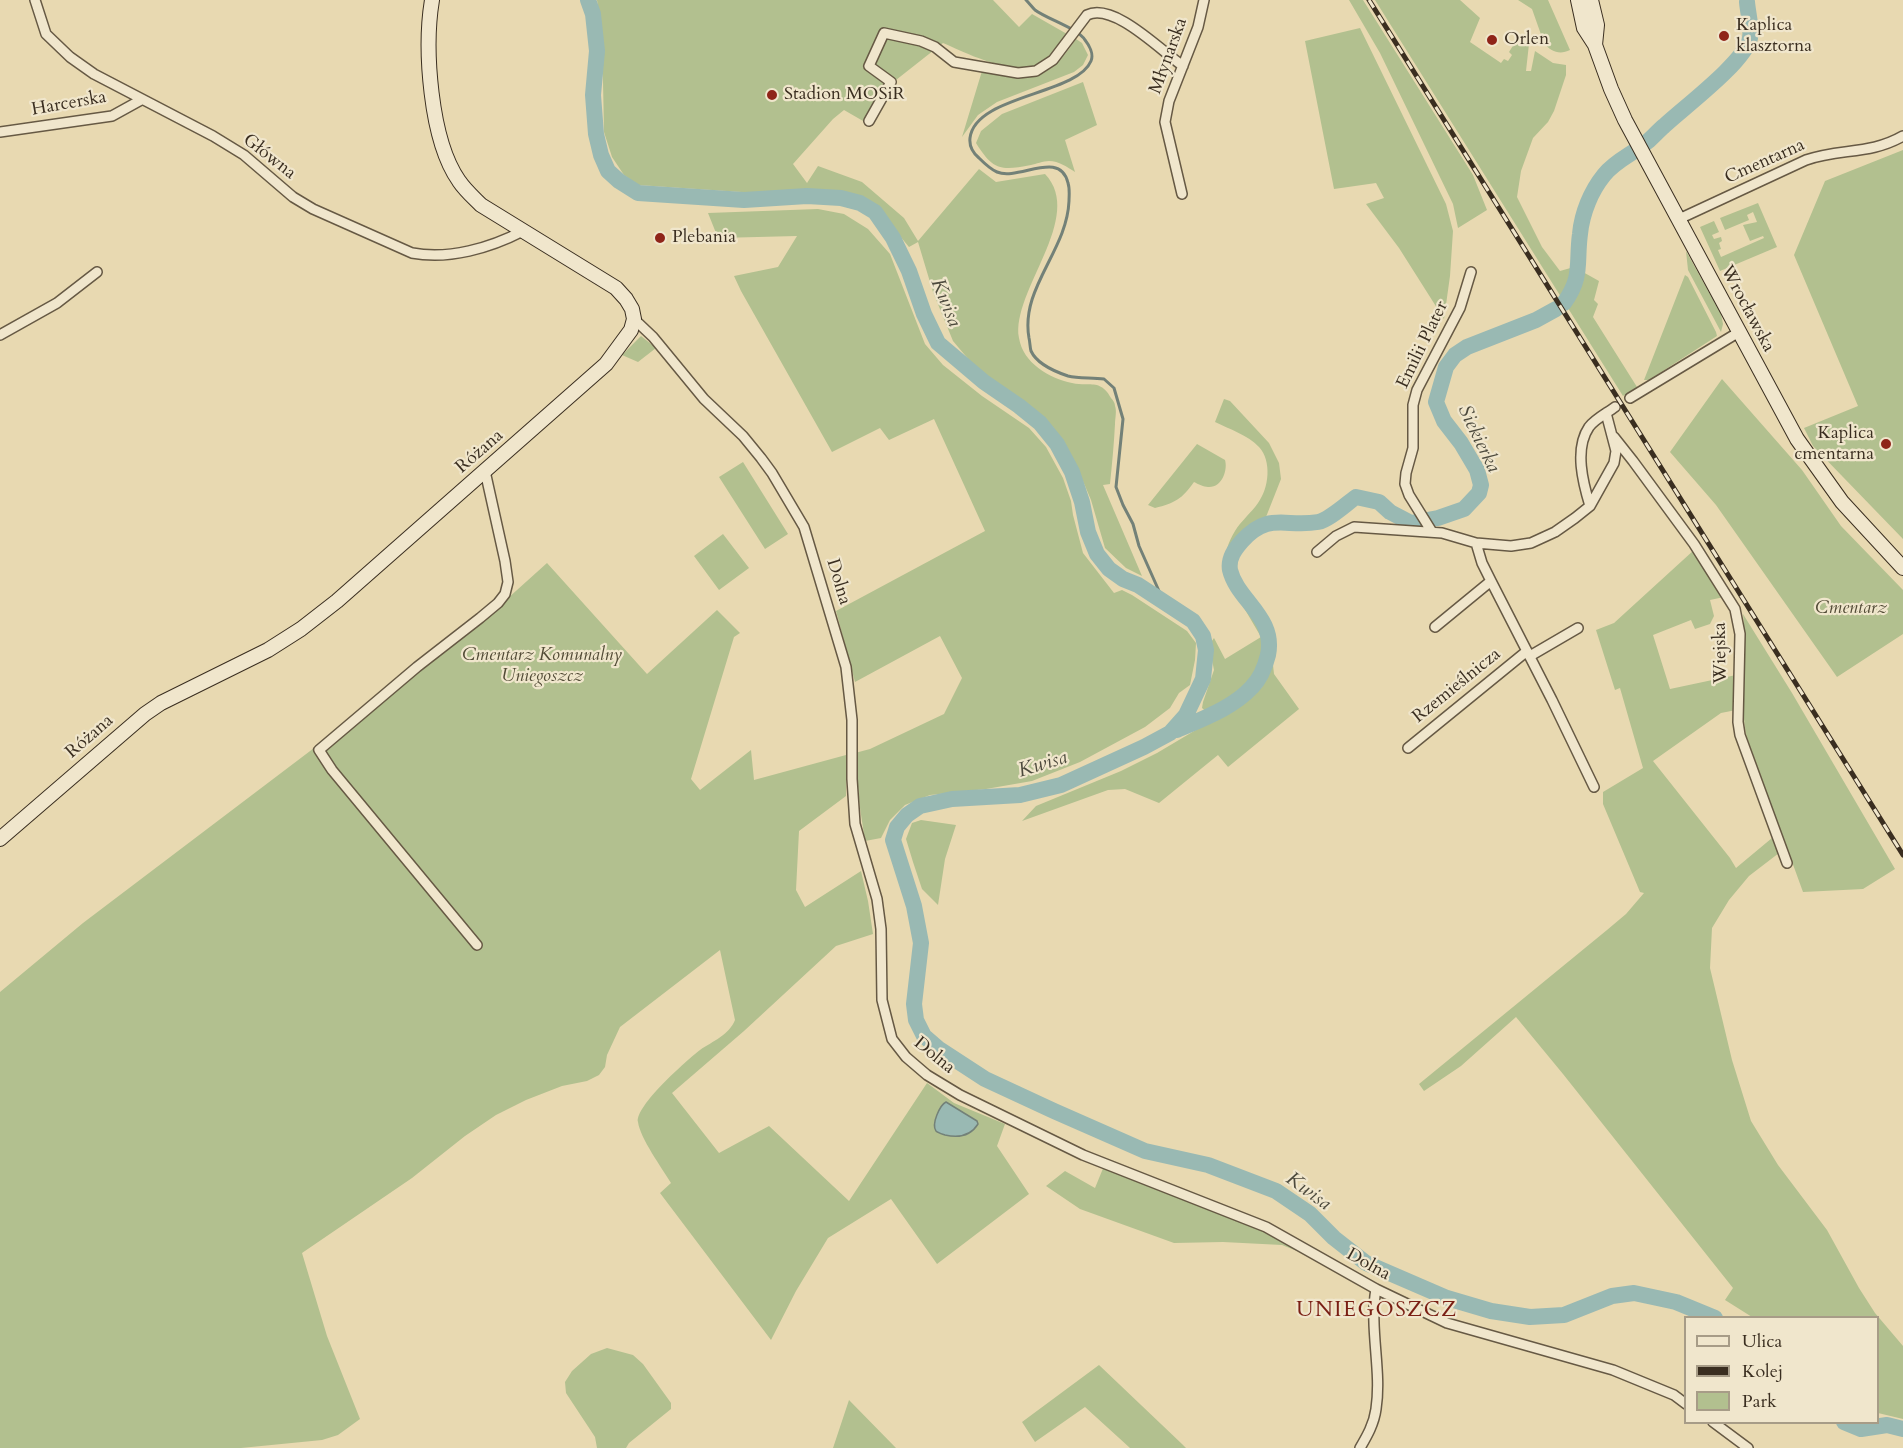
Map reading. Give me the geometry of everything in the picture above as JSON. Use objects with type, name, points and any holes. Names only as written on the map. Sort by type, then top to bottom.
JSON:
[{"type":"street","name":"Główna","points":[[35,0],[46,34],[70,57],[94,74],[213,136],[244,155],[293,197],[313,208],[412,253],[434,256],[466,251],[508,239],[522,231]]},
{"type":"street","points":[[432,0],[429,17],[429,61],[434,109],[442,145],[457,179],[481,205],[616,288],[632,309],[634,319]]},
{"type":"street","name":"Młynarska","points":[[1182,194],[1165,122],[1169,101],[1198,27],[1204,0]]},
{"type":"street","name":"Wrocławska","points":[[1578,0],[1584,28],[1595,45],[1611,89],[1635,138],[1797,439],[1842,502],[1903,568]]},
{"type":"street","name":"Wrocławska","points":[[1591,0],[1597,25],[1595,45]]},
{"type":"street","points":[[869,121],[891,82],[869,66],[884,33],[921,41],[935,47],[954,62],[1018,72],[1036,70],[1053,60],[1087,15],[1093,12],[1111,15],[1135,29],[1183,66]]},
{"type":"street","name":"Harcerska","points":[[0,132],[112,116],[141,100]]},
{"type":"street","name":"Cmentarna","points":[[1679,219],[1806,160],[1825,155],[1867,150],[1903,136]]},
{"type":"street","points":[[0,335],[57,303],[97,272]]},
{"type":"street","name":"Emilii Plater","points":[[1430,529],[1408,495],[1405,484],[1413,448],[1413,405],[1417,390],[1460,308],[1471,272]]},
{"type":"street","name":"Różana","points":[[0,839],[133,724],[161,703],[268,650],[301,629],[337,601],[606,364],[627,337],[634,319]]},
{"type":"street","name":"Dolna","points":[[634,319],[653,337],[704,399],[743,436],[761,458],[804,527],[846,667],[852,720],[855,824],[877,899],[881,928],[882,1000],[892,1039],[906,1057],[927,1075],[960,1095],[1083,1155],[1266,1227],[1376,1289],[1447,1323],[1613,1370],[1674,1395],[1684,1402]]},
{"type":"street","points":[[1630,398],[1739,332]]},
{"type":"street","points":[[1590,506],[1582,465],[1585,434],[1590,425],[1615,407]]},
{"type":"street","points":[[1317,552],[1336,536],[1354,527],[1430,529],[1476,543],[1511,546],[1531,543],[1555,531],[1590,506],[1614,463],[1616,451],[1614,437],[1606,413]]},
{"type":"street","name":"Wiejska","points":[[1614,437],[1694,544],[1735,609],[1740,634],[1738,722],[1740,735],[1786,863]]},
{"type":"street","points":[[477,945],[332,770],[320,750],[417,667],[489,610],[505,594],[508,582],[506,561],[485,471]]},
{"type":"street","name":"Rzemieślnicza","points":[[1476,543],[1482,563],[1594,787]]},
{"type":"street","points":[[1435,627],[1491,581]]},
{"type":"street","name":"Rzemieślnicza","points":[[1408,748],[1528,653],[1578,627]]},
{"type":"street","points":[[1360,1448],[1369,1432],[1376,1411],[1374,1316],[1376,1289]]},
{"type":"street","points":[[1716,1424],[1748,1448]]},
{"type":"green space","points":[[597,0],[993,0],[1019,27],[1032,14],[1067,34],[1058,47],[1038,64],[1016,68],[990,62],[943,43],[896,80],[870,125],[844,110],[833,119],[793,164],[807,183],[818,166],[862,182],[904,218],[918,241],[979,169],[996,182],[1045,174],[1055,191],[1057,211],[1053,232],[1025,299],[1020,319],[1021,347],[1031,362],[1046,373],[1063,381],[1094,384],[1103,388],[1114,402],[1116,413],[1110,484],[1103,485],[1142,576],[1126,568],[1105,548],[1091,500],[1080,474],[1053,427],[1018,397],[980,373],[953,341],[933,292],[918,242],[909,247],[875,206],[852,193],[756,193],[638,185],[624,175],[612,157],[604,132],[602,32]]},
{"type":"green space","points":[[1349,0],[1363,0],[1473,175],[1487,210],[1458,228],[1453,204],[1380,53]]},
{"type":"green space","points":[[1375,0],[1460,0],[1480,18],[1470,42],[1501,63],[1504,59],[1508,61],[1512,55],[1509,52],[1516,41],[1529,44],[1526,71],[1531,71],[1535,51],[1553,63],[1566,65],[1566,75],[1554,111],[1548,122],[1533,138],[1521,171],[1517,197],[1542,247],[1560,271],[1574,267],[1599,281],[1594,300],[1598,304],[1593,317],[1637,387],[1623,396]]},
{"type":"green space","points":[[1518,0],[1548,0],[1570,50],[1559,52],[1547,46],[1532,9]]},
{"type":"green space","points":[[1360,28],[1446,204],[1453,231],[1444,319],[1399,248],[1366,204],[1384,198],[1376,183],[1334,189],[1305,41]]},
{"type":"green space","points":[[1076,39],[1082,43],[1088,55],[1083,65],[1074,72],[997,102],[978,115],[962,137],[982,71],[1023,74],[1043,72],[1058,62]]},
{"type":"green space","points":[[1083,82],[1097,125],[1065,140],[1075,172],[1053,161],[1004,168],[987,159],[976,143],[981,131],[1002,114]]},
{"type":"green space","points":[[1903,150],[1903,539],[1813,446],[1804,428],[1858,406],[1794,255],[1825,181]]},
{"type":"green space","points":[[1758,203],[1777,247],[1720,271],[1700,227],[1714,221],[1719,232],[1712,235],[1714,239],[1721,237],[1722,241],[1719,243],[1721,249],[1718,250],[1721,257],[1764,238],[1763,236],[1750,241],[1743,225],[1757,222],[1753,212],[1747,215],[1749,220],[1725,230],[1720,218]]},
{"type":"green space","points":[[818,209],[844,214],[868,229],[890,254],[925,344],[943,365],[982,396],[1029,428],[1046,447],[1063,478],[1071,501],[1083,553],[1114,593],[1122,590],[1132,595],[1187,631],[1196,643],[1190,685],[1179,693],[1170,708],[1145,727],[1080,762],[1032,781],[930,795],[905,805],[890,820],[881,838],[865,841],[855,753],[870,749],[944,714],[962,678],[940,636],[855,682],[836,611],[985,531],[934,419],[889,440],[880,428],[832,452],[734,276],[778,267],[797,236],[718,238],[708,213]]},
{"type":"green space","points":[[1686,251],[1721,314],[1723,324],[1721,332],[1688,270]]},
{"type":"green space","points":[[1685,275],[1717,336],[1649,380],[1644,380]]},
{"type":"green space","points":[[641,336],[656,348],[638,362],[622,355]]},
{"type":"green space","name":"Cmentarz","points":[[1722,379],[1802,470],[1841,526],[1903,590],[1903,634],[1837,677],[1716,505],[1670,452]]},
{"type":"green space","points":[[1224,399],[1230,401],[1269,443],[1279,463],[1281,479],[1266,517],[1250,527],[1228,553],[1223,566],[1230,539],[1262,497],[1267,482],[1266,460],[1259,447],[1244,436],[1215,422]]},
{"type":"green space","points":[[1197,444],[1225,460],[1225,473],[1220,482],[1213,487],[1208,487],[1194,482],[1186,493],[1173,502],[1155,508],[1148,505]]},
{"type":"green space","points":[[743,462],[788,534],[765,549],[719,477]]},
{"type":"green space","points":[[723,534],[749,568],[719,590],[694,556]]},
{"type":"green space","points":[[1694,550],[1724,597],[1710,600],[1714,616],[1710,624],[1695,629],[1691,620],[1653,635],[1670,689],[1736,675],[1736,710],[1721,713],[1653,761],[1736,868],[1772,838],[1779,853],[1749,876],[1729,900],[1712,928],[1710,968],[1732,1060],[1751,1121],[1778,1165],[1827,1230],[1859,1288],[1878,1316],[1750,1316],[1725,1300],[1733,1288],[1516,1017],[1461,1066],[1424,1091],[1419,1084],[1626,914],[1644,893],[1640,892],[1603,804],[1603,792],[1643,768],[1620,688],[1615,690],[1596,630],[1614,623]]},
{"type":"green space","name":"Cmentarz Komunalny Uniegoszcz","points":[[547,563],[647,674],[717,610],[740,633],[734,637],[691,779],[700,790],[751,750],[754,780],[846,755],[846,796],[799,831],[796,890],[805,907],[861,871],[873,934],[836,946],[744,1031],[672,1093],[719,1153],[769,1126],[849,1201],[927,1083],[954,1103],[1005,1124],[997,1146],[1029,1194],[937,1264],[891,1199],[828,1238],[796,1291],[771,1340],[660,1193],[671,1183],[647,1144],[638,1122],[645,1105],[663,1084],[700,1050],[725,1034],[735,1020],[720,950],[620,1027],[607,1055],[605,1067],[599,1075],[587,1081],[562,1086],[496,1115],[465,1136],[412,1178],[302,1253],[327,1336],[360,1419],[338,1435],[322,1440],[241,1448],[0,1448],[0,992],[83,923],[487,617]]},
{"type":"green space","points":[[1240,601],[1262,629],[1266,640],[1263,663],[1238,694],[1228,702],[1207,712],[1202,708],[1214,670],[1209,645],[1214,638],[1225,659],[1261,637]]},
{"type":"green space","points":[[1743,614],[1895,869],[1863,889],[1803,892],[1747,738],[1743,708]]},
{"type":"green space","points":[[1273,665],[1274,674],[1299,709],[1228,767],[1218,755],[1159,803],[1125,789],[1108,790],[1022,821],[1036,806],[1121,771],[1157,753],[1243,702],[1262,687]]},
{"type":"green space","points":[[921,820],[956,825],[945,859],[938,905],[922,889],[906,839],[912,823]]},
{"type":"green space","points":[[1104,1166],[1260,1229],[1302,1253],[1282,1245],[1223,1242],[1174,1243],[1080,1209],[1046,1186],[1065,1171],[1095,1188]]},
{"type":"green space","points":[[1879,1318],[1903,1346],[1903,1419],[1879,1413]]},
{"type":"green space","points":[[607,1348],[633,1355],[643,1364],[671,1403],[671,1409],[629,1443],[626,1448],[597,1448],[595,1437],[566,1393],[565,1382],[572,1371],[591,1354]]},
{"type":"green space","points":[[1099,1365],[1186,1448],[1130,1448],[1085,1407],[1035,1442],[1022,1422]]},
{"type":"green space","points":[[849,1400],[896,1448],[833,1448]]},
{"type":"water","points":[[946,1102],[977,1121],[978,1124],[971,1132],[955,1136],[936,1131],[937,1115]]},
{"type":"waterway","name":"Kwisa","points":[[588,0],[593,14],[597,51],[593,95],[596,134],[608,171],[638,193],[744,200],[807,196],[841,198],[860,203],[875,212],[893,238],[909,271],[924,314],[938,343],[984,382],[1040,423],[1057,444],[1072,472],[1082,502],[1088,532],[1097,554],[1109,569],[1123,579],[1138,585],[1193,621],[1203,636],[1206,650],[1203,679],[1186,715],[1170,733],[1061,785],[1020,795],[952,799],[920,806],[907,815],[897,827],[893,840],[914,906],[921,943],[914,1004],[916,1020],[924,1036],[939,1049],[985,1079],[1054,1111],[1145,1151],[1208,1165],[1276,1191],[1310,1214],[1334,1238],[1366,1263],[1447,1298],[1491,1311],[1530,1317],[1564,1315],[1612,1296],[1634,1293],[1676,1302],[1710,1316]]},
{"type":"waterway","points":[[1026,0],[1035,10],[1082,36],[1091,50],[1091,61],[1082,72],[1067,81],[989,113],[976,124],[970,144],[977,156],[997,172],[1006,174],[1048,167],[1057,168],[1064,173],[1069,190],[1066,219],[1061,236],[1031,303],[1028,320],[1031,350],[1042,364],[1053,370],[1072,377],[1104,379],[1114,388],[1123,419],[1116,487],[1163,600]]},
{"type":"waterway","name":"Siekierka","points":[[1564,303],[1574,285],[1578,270],[1581,226],[1595,188],[1604,175],[1619,161],[1647,142],[1726,72],[1746,48],[1750,38],[1747,2]]},
{"type":"waterway","name":"Siekierka","points":[[1177,730],[1236,701],[1255,684],[1266,664],[1269,642],[1266,630],[1261,619],[1240,591],[1230,570],[1231,558],[1242,541],[1252,532],[1269,523],[1322,521],[1356,497],[1379,502],[1390,512],[1411,523],[1438,518],[1464,509],[1479,493],[1481,485],[1477,470],[1461,443],[1444,421],[1436,402],[1446,367],[1455,355],[1467,347],[1536,320],[1556,309]]},
{"type":"waterway","name":"Kwisa","points":[[1849,1424],[1861,1429],[1887,1425],[1903,1429]]},
{"type":"tunnel","points":[[1615,407],[1630,398]]},
{"type":"railway","points":[[1369,0],[1903,855]]},
{"type":"place","name":"Kaplica klasztorna","points":[[1724,36]]},
{"type":"place","name":"Orlen","points":[[1492,40]]},
{"type":"place","name":"Stadion MOSiR","points":[[772,95]]},
{"type":"place","name":"Plebania","points":[[660,238]]},
{"type":"place","name":"Kaplica cmentarna","points":[[1886,444]]},
{"type":"district","name":"UNIEGOSZCZ","points":[[1377,1311]]}]
